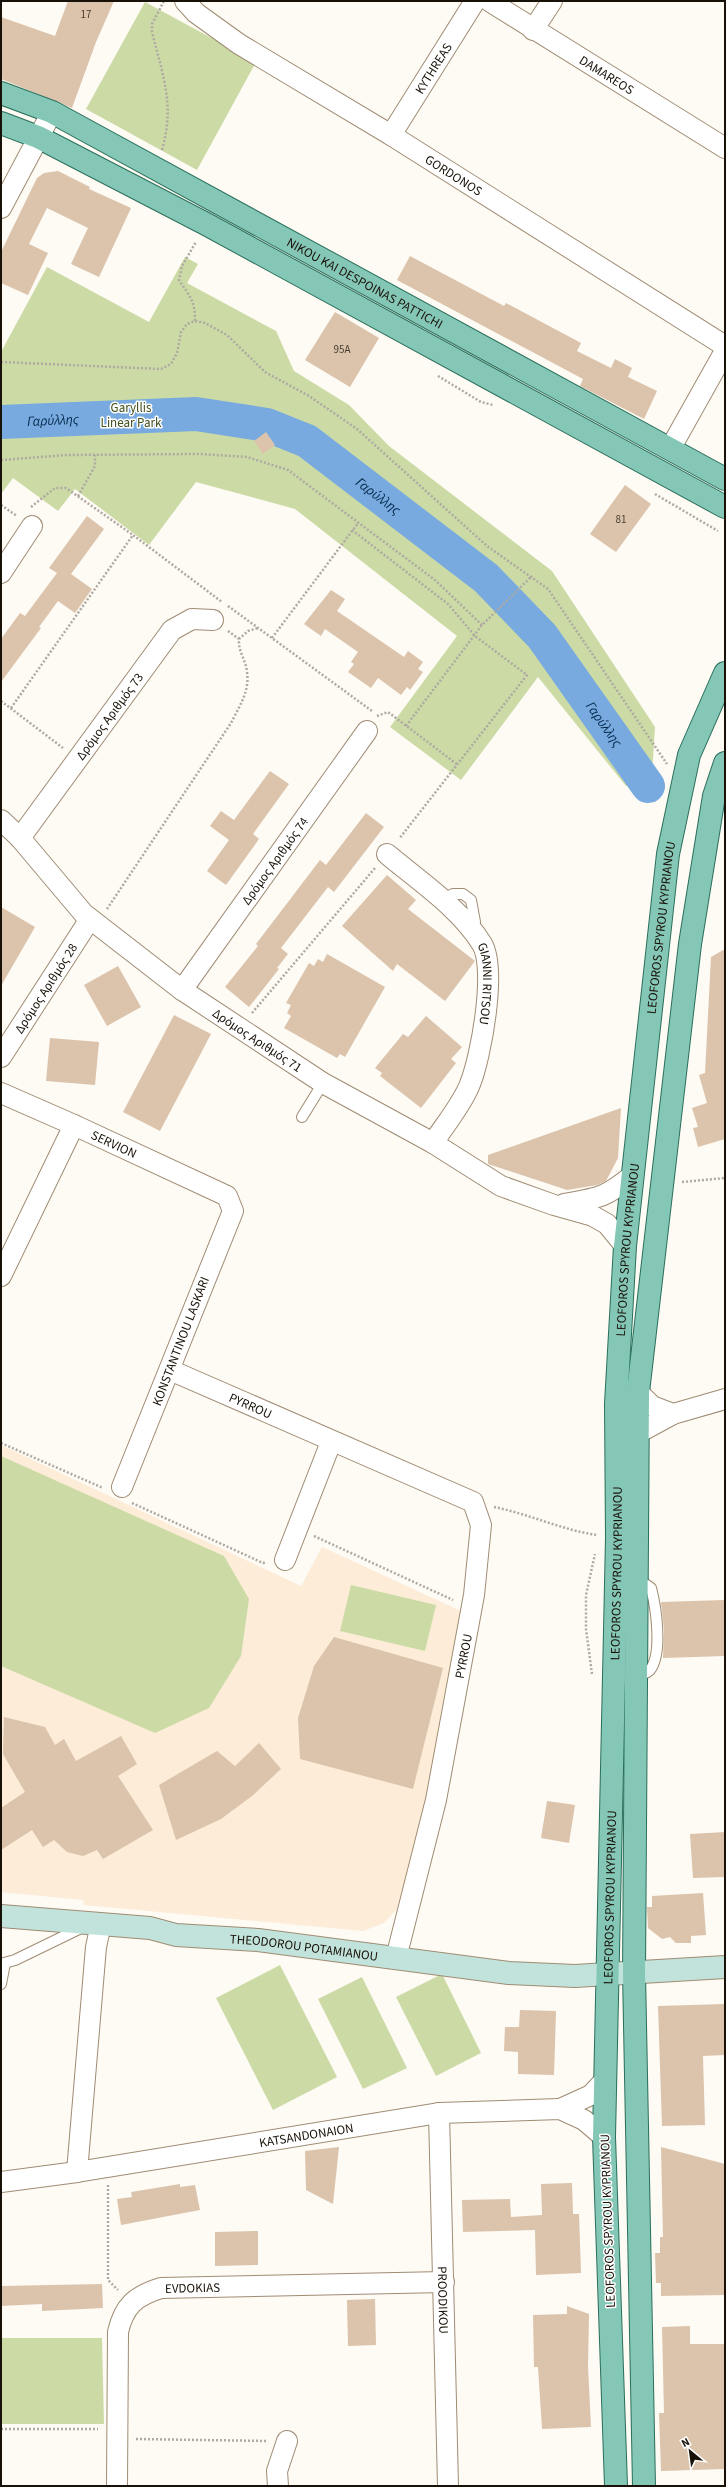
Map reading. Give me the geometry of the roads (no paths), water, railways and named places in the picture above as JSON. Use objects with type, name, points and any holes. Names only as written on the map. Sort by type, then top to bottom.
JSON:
[{"type":"main road","name":"NIKOU KAI DESPOINAS PATTICHI","points":[[1,93],[52,112],[157,168],[725,480]]},
{"type":"main road","name":"NIKOU KAI DESPOINAS PATTICHI","points":[[1,123],[38,137],[212,227],[725,507]]},
{"type":"main road","name":"LEOFOROS SPYROU KYPRIANOU","points":[[616,2486],[604,2137],[617,1538],[616,1404],[626,1246],[668,854],[689,755],[725,673]]},
{"type":"main road","name":"LEOFOROS SPYROU KYPRIANOU","points":[[644,2486],[634,1973],[638,1579],[638,1392],[690,944],[714,796],[725,763]]},
{"type":"main road","name":"THEODOROU POTAMIANOU","points":[[1,1916],[150,1928],[176,1935],[258,1940],[509,1973],[575,1976],[725,1967]]},
{"type":"street","name":"GORDONOS","points":[[185,1],[196,13],[239,44],[391,135],[725,346]]},
{"type":"street","name":"KYTHREAS","points":[[391,135],[475,1]]},
{"type":"street","name":"DAMAREOS","points":[[489,1],[533,30],[725,148]]},
{"type":"street","points":[[533,30],[552,1]]},
{"type":"street","points":[[1,208],[52,112]]},
{"type":"street","points":[[670,449],[725,351]]},
{"type":"street","points":[[1,573],[29,520]]},
{"type":"street","name":"Δρόμος Αριθμός 73","points":[[20,838],[172,630],[192,619],[213,620]]},
{"type":"street","name":"Δρόμος Αριθμός 74","points":[[182,990],[372,723]]},
{"type":"street","name":"Δρόμος Αριθμός 71","points":[[1,820],[20,838],[94,922],[182,990],[323,1083],[433,1144],[501,1186],[600,1220],[607,1224],[626,1246]]},
{"type":"street","name":"GIANNI RITSOU","points":[[387,854],[442,900],[472,928],[483,945],[488,964],[487,1004],[480,1050],[470,1086],[433,1144]]},
{"type":"street","name":"Δρόμος Αριθμός 28","points":[[4,1046],[94,922]]},
{"type":"street","name":"SERVION","points":[[1,1094],[74,1125],[227,1196]]},
{"type":"street","points":[[1,1276],[74,1125]]},
{"type":"street","name":"Δρόμος Αριθμός 71","points":[[554,1205],[594,1200],[612,1192],[633,1175]]},
{"type":"street","name":"KONSTANTINOU LASKARI","points":[[122,1487],[170,1370],[199,1290],[233,1211],[227,1196]]},
{"type":"street","name":"PYRROU","points":[[170,1370],[331,1442],[473,1502],[481,1525],[472,1608],[436,1800],[396,1958]]},
{"type":"street","points":[[638,1392],[652,1406],[673,1414]]},
{"type":"street","points":[[638,1433],[673,1414],[725,1399]]},
{"type":"street","points":[[285,1560],[331,1442]]},
{"type":"street","points":[[77,2172],[97,1924]]},
{"type":"street","points":[[560,2109],[591,2095],[605,2080]]},
{"type":"street","name":"KATSANDONAION","points":[[1,2182],[77,2172],[439,2113],[560,2109],[584,2120],[604,2137]]},
{"type":"street","name":"PROODIKOU","points":[[439,2113],[448,2486]]},
{"type":"street","name":"EVDOKIAS","points":[[118,2486],[118,2332],[122,2315],[132,2303],[145,2293],[161,2288],[444,2282]]},
{"type":"street","points":[[278,2486],[277,2471],[287,2441]]},
{"type":"lane","points":[[302,1117],[323,1083]]},
{"type":"lane","points":[[1,1984],[3,1963],[97,1924]]},
{"type":"waterway","name":"Γαρύλλης","points":[[1,422],[196,414],[267,425],[307,441],[486,578],[542,636],[648,786]]},
{"type":"park label","name":"Garyllis Linear Park","points":[[131,414]]}]
